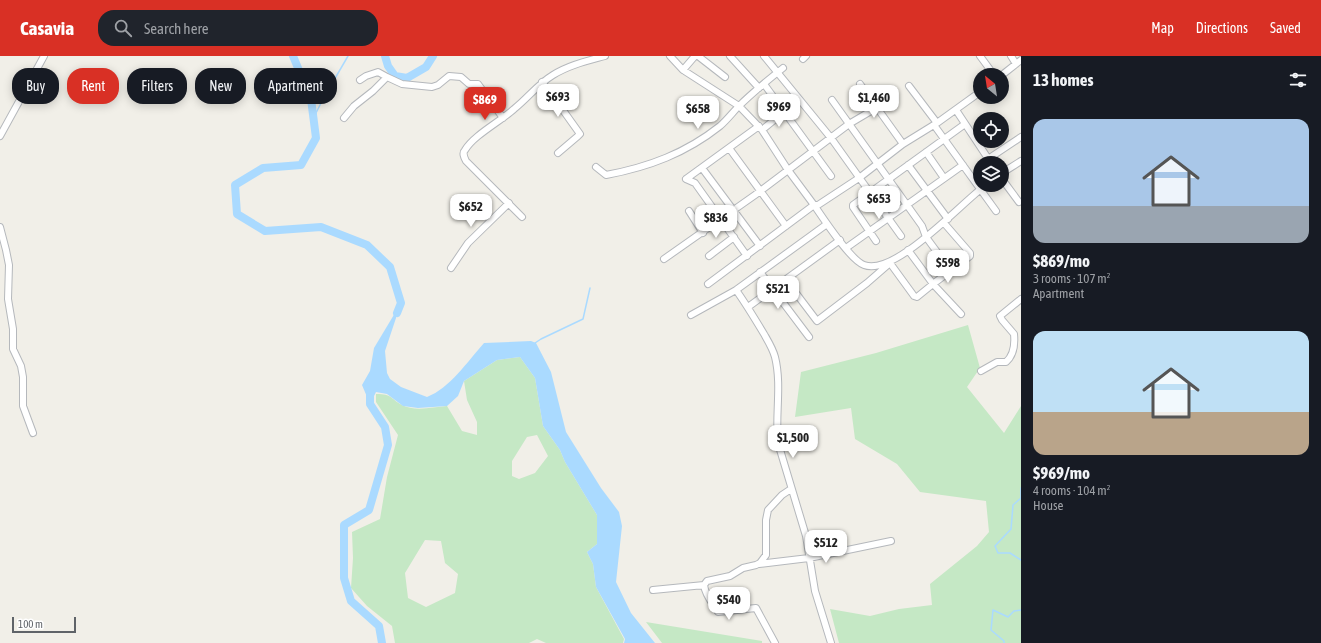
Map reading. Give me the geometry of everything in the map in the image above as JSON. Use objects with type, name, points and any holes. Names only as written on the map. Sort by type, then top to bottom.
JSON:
[{"type":"street","points":[[0,136],[2,127],[44,56]]},
{"type":"street","points":[[522,217],[466,161],[463,154],[464,150],[475,139],[516,108],[542,82],[554,74],[570,66],[605,56]]},
{"type":"street","points":[[670,56],[682,70],[739,106],[760,128],[827,224],[857,261],[864,266],[877,266],[890,262]]},
{"type":"street","points":[[682,70],[695,56]]},
{"type":"street","points":[[698,56],[725,77]]},
{"type":"street","points":[[730,56],[761,86],[784,112],[830,176]]},
{"type":"street","points":[[764,56],[832,138],[901,236]]},
{"type":"street","points":[[980,56],[989,68]]},
{"type":"street","points":[[1009,70],[1019,62],[1011,56]]},
{"type":"street","points":[[596,167],[606,176],[632,170],[672,156],[697,142],[721,125],[739,106],[783,68]]},
{"type":"street","points":[[360,80],[366,76],[378,72],[402,84],[432,87],[438,85],[449,76],[461,77],[469,84],[478,84],[503,118]]},
{"type":"street","points":[[344,118],[354,106],[373,91],[387,77]]},
{"type":"street","points":[[542,82],[580,134],[558,153]]},
{"type":"street","points":[[860,84],[903,144]]},
{"type":"street","points":[[909,86],[944,139],[973,176]]},
{"type":"street","points":[[708,284],[814,205],[822,204],[903,144],[973,97]]},
{"type":"street","points":[[832,100],[907,204],[922,226],[926,237],[951,271]]},
{"type":"street","points":[[664,260],[761,191],[849,124],[876,108]]},
{"type":"street","points":[[956,110],[987,156]]},
{"type":"street","points":[[747,256],[694,183],[686,179],[729,148],[784,112]]},
{"type":"street","points":[[876,241],[853,207],[888,179],[965,124]]},
{"type":"street","points":[[996,156],[1021,137]]},
{"type":"street","points":[[729,148],[786,226]]},
{"type":"street","points":[[926,152],[944,178]]},
{"type":"street","points":[[1009,169],[1021,161]]},
{"type":"street","points":[[890,262],[917,298],[970,256],[970,253],[908,165]]},
{"type":"street","points":[[846,248],[963,165]]},
{"type":"street","points":[[702,168],[760,246]]},
{"type":"street","points":[[1009,188],[1019,202]]},
{"type":"street","points":[[786,280],[817,320],[867,283],[890,262],[926,237],[978,192]]},
{"type":"street","points":[[986,192],[996,211]]},
{"type":"street","points":[[451,268],[468,243],[509,203]]},
{"type":"street","points":[[689,212],[703,233]]},
{"type":"street","points":[[691,315],[736,290],[827,224]]},
{"type":"street","points":[[0,227],[9,265],[8,299],[13,329],[13,349],[21,366],[23,377],[23,406],[33,433]]},
{"type":"street","points":[[709,256],[734,237]]},
{"type":"street","points":[[748,307],[840,240]]},
{"type":"street","points":[[908,250],[933,284],[961,314]]},
{"type":"street","points":[[760,272],[809,337]]},
{"type":"street","points":[[736,290],[748,307],[772,348],[775,357],[778,385],[776,428],[778,443],[806,536],[815,591],[831,643]]},
{"type":"street","points":[[981,370],[997,362],[1006,362],[1010,357],[1013,350],[1014,334],[1000,318],[1000,316],[1021,299]]},
{"type":"street","points":[[759,564],[766,555],[766,520],[768,510],[782,495],[791,489]]},
{"type":"street","points":[[653,590],[704,585],[708,581],[730,576],[743,568],[759,564],[809,558],[891,541]]},
{"type":"street","points":[[704,585],[704,589],[708,597],[718,612],[756,608],[775,643]]},
{"type":"green space","points":[[968,325],[980,368],[967,387],[1004,433],[1021,406],[1021,643],[839,643],[830,609],[870,616],[899,609],[932,605],[930,584],[977,546],[989,532],[986,501],[920,492],[897,464],[855,439],[851,408],[795,417],[801,372],[876,353]]},
{"type":"green space","points":[[520,357],[535,378],[543,426],[560,450],[565,462],[597,515],[597,544],[587,552],[593,564],[596,587],[624,639],[623,643],[546,643],[537,639],[529,643],[395,643],[392,626],[367,606],[351,588],[353,558],[352,532],[380,519],[387,477],[398,435],[376,402],[376,394],[388,396],[407,407],[424,408],[447,406],[462,431],[477,435],[477,422],[467,400],[464,381],[497,360]],"holes":[[[537,435],[548,456],[535,473],[519,479],[512,476],[512,461],[527,437]],[[425,540],[441,541],[445,563],[458,574],[455,593],[426,607],[408,598],[405,573]]]},
{"type":"green space","points":[[646,622],[762,641],[762,643],[662,643]]},
{"type":"water","points":[[401,303],[385,351],[387,373],[390,379],[401,387],[427,397],[451,381],[484,343],[531,341],[536,343],[551,372],[566,432],[601,488],[619,512],[622,526],[616,582],[631,613],[655,643],[624,643],[625,639],[596,587],[593,564],[587,552],[597,544],[597,515],[565,462],[560,450],[543,426],[535,378],[520,357],[497,360],[464,381],[458,396],[447,406],[418,408],[403,406],[387,394],[376,392],[370,404],[362,385],[370,371],[374,348]]},
{"type":"waterway","points":[[293,56],[311,99],[316,138],[301,165],[263,168],[235,185],[237,214],[265,231],[321,227],[367,245],[390,267],[401,303],[397,313]]},
{"type":"waterway","points":[[314,117],[348,56]]},
{"type":"waterway","points":[[385,56],[388,66],[395,76],[407,78],[426,67],[433,56]]},
{"type":"waterway","points":[[535,343],[583,319],[590,288]]},
{"type":"waterway","points":[[370,393],[370,404],[385,427],[388,445],[369,510],[344,525],[344,578],[351,601],[379,626],[382,643]]},
{"type":"waterway","points":[[1021,488],[1021,497]]},
{"type":"waterway","points":[[1021,498],[1013,505],[1011,529],[995,546],[998,553],[1010,553],[1021,560]]},
{"type":"waterway","points":[[1004,643],[1004,641],[991,630],[993,610],[1008,617],[1014,611],[1021,610]]}]
